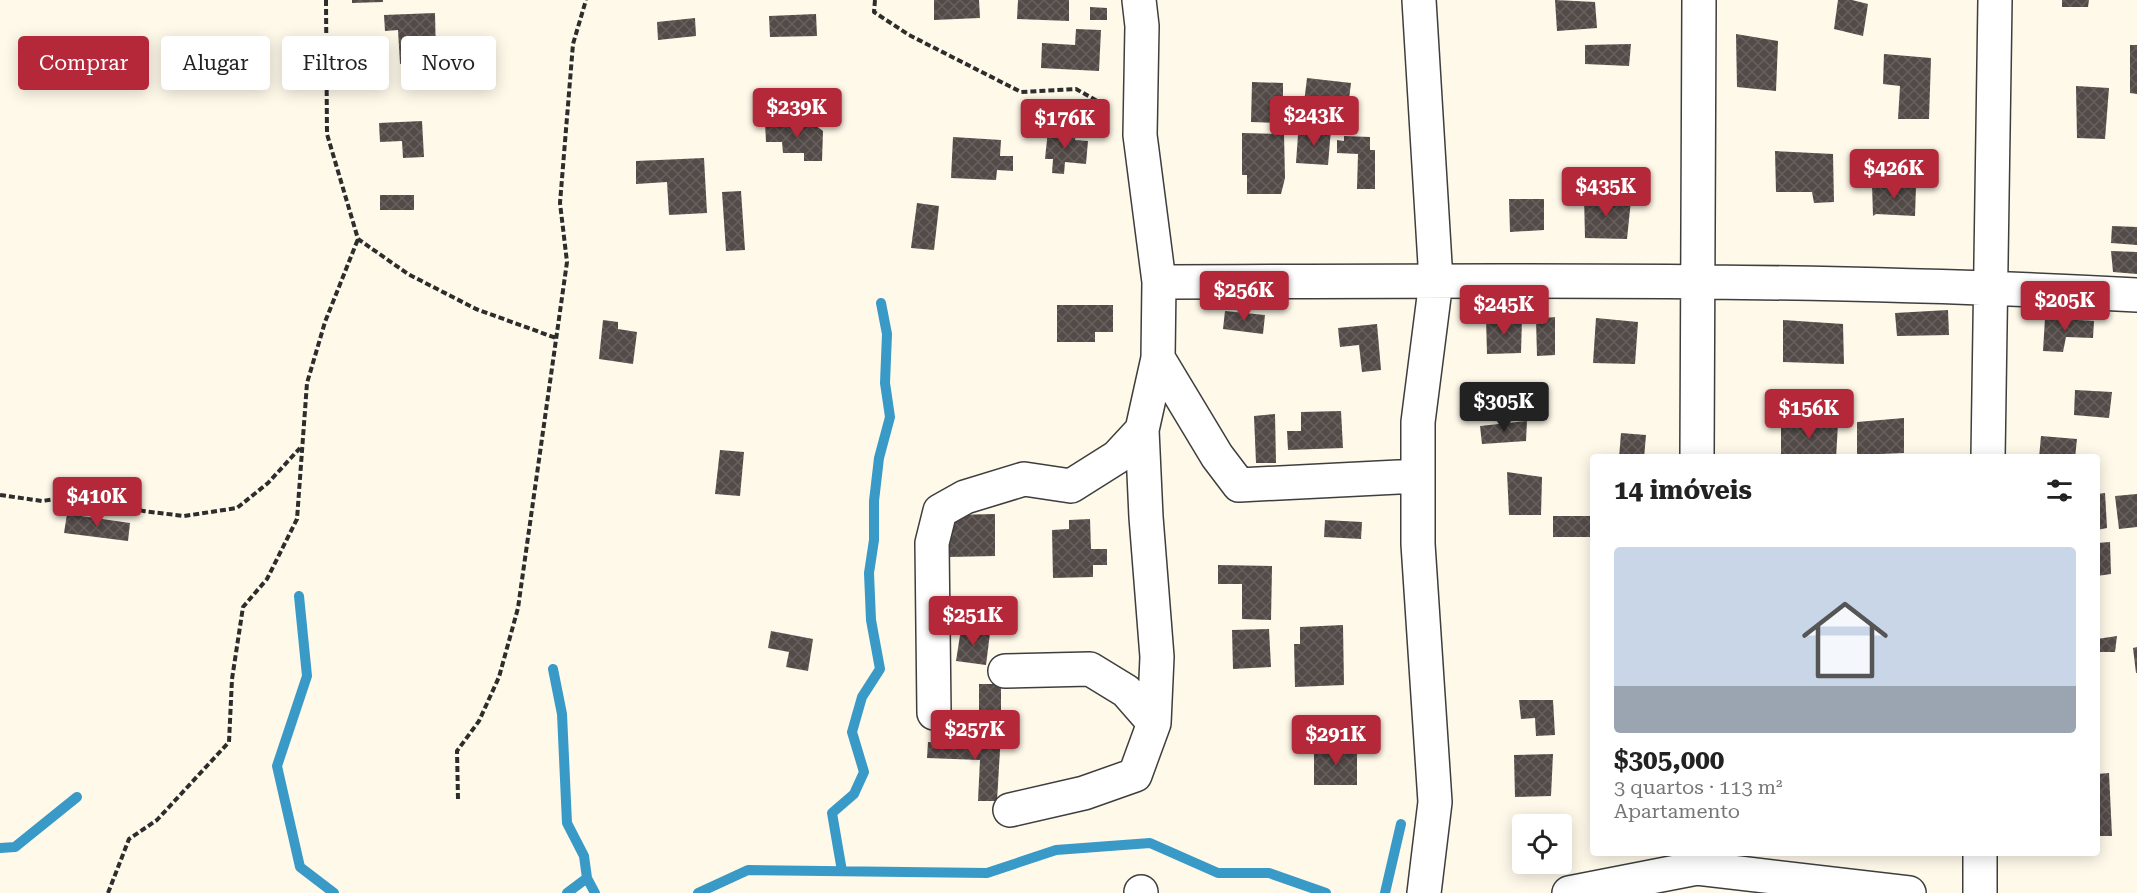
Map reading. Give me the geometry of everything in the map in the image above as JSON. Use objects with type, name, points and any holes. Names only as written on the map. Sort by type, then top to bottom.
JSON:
[{"type":"street","points":[[1010,810],[1084,793],[1135,775],[1154,723],[1157,657],[1146,518],[1142,430],[1158,358],[1159,282],[1140,135],[1142,26],[1139,0]]},
{"type":"street","points":[[1419,0],[1436,281],[1418,422],[1418,544],[1435,802],[1424,893]]},
{"type":"street","points":[[1697,454],[1699,0]]},
{"type":"street","points":[[1988,454],[1995,0]]},
{"type":"street","points":[[1159,282],[1697,280],[1991,287],[2137,295]]},
{"type":"street","points":[[1158,358],[1217,456],[1239,485],[1418,476]]},
{"type":"street","points":[[934,713],[932,543],[940,511],[965,497],[1024,479],[1071,486],[1117,457],[1142,430]]},
{"type":"street","points":[[1005,671],[1090,669],[1126,691],[1154,723]]},
{"type":"street","points":[[1980,856],[1980,893]]},
{"type":"street","points":[[1569,893],[1697,871],[1909,893]]},
{"type":"path","points":[[326,0],[327,134],[358,239],[408,274],[477,309],[556,338]]},
{"type":"path","points":[[458,800],[457,751],[479,720],[499,677],[519,608],[567,262],[560,203],[573,44],[586,0]]},
{"type":"path","points":[[875,0],[874,12],[900,29],[1021,92],[1076,89],[1109,108],[1140,135]]},
{"type":"path","points":[[108,893],[129,839],[157,820],[229,742],[232,679],[243,607],[267,579],[297,519],[307,383],[324,322],[358,239]]},
{"type":"path","points":[[0,495],[42,501],[96,494],[143,511],[184,516],[237,508],[268,483],[301,447]]},
{"type":"building","points":[[352,0],[383,0],[383,2],[352,3]]},
{"type":"building","points":[[934,0],[979,0],[980,18],[934,20]]},
{"type":"building","points":[[1018,0],[1069,0],[1069,21],[1017,19]]},
{"type":"building","points":[[1555,0],[1595,2],[1597,28],[1557,31]]},
{"type":"building","points":[[1838,0],[1852,0],[1868,4],[1863,36],[1834,29]]},
{"type":"building","points":[[2062,0],[2089,0],[2088,7],[2062,7]]},
{"type":"building","points":[[1090,7],[1107,8],[1107,20],[1090,20]]},
{"type":"building","points":[[435,13],[436,36],[401,36],[400,64],[398,30],[385,31],[384,15]]},
{"type":"building","points":[[816,14],[817,36],[770,37],[769,16]]},
{"type":"building","points":[[695,18],[696,36],[658,40],[657,22]]},
{"type":"building","points":[[1076,29],[1101,30],[1099,71],[1041,68],[1042,43],[1075,45]]},
{"type":"building","points":[[1736,34],[1778,41],[1776,91],[1737,87]]},
{"type":"building","points":[[1631,44],[1629,66],[1585,64],[1585,45]]},
{"type":"building","points":[[2130,45],[2137,45],[2137,94],[2130,93]]},
{"type":"building","points":[[1884,54],[1931,58],[1929,119],[1898,119],[1900,86],[1883,84]]},
{"type":"building","points":[[1307,78],[1351,83],[1346,124],[1302,119]]},
{"type":"building","points":[[1252,82],[1283,83],[1283,123],[1251,122]]},
{"type":"building","points":[[2076,86],[2109,88],[2105,139],[2077,138]]},
{"type":"building","points":[[422,121],[424,157],[403,158],[402,141],[380,142],[379,123]]},
{"type":"building","points":[[811,122],[823,131],[822,161],[804,161],[804,153],[783,153],[782,142],[766,142],[765,123]]},
{"type":"building","points":[[1306,127],[1331,129],[1328,165],[1296,163],[1298,135],[1305,135]]},
{"type":"building","points":[[1048,130],[1076,133],[1075,140],[1088,141],[1086,164],[1065,162],[1064,174],[1052,173],[1053,159],[1045,159]]},
{"type":"building","points":[[1242,133],[1284,134],[1285,178],[1281,194],[1247,194],[1247,175],[1242,175]]},
{"type":"building","points":[[1344,136],[1370,137],[1370,150],[1375,150],[1375,189],[1357,189],[1358,154],[1337,153],[1337,140],[1344,141]]},
{"type":"building","points":[[953,137],[1001,140],[1000,156],[1013,156],[1013,171],[997,170],[996,180],[951,178]]},
{"type":"building","points":[[1775,151],[1833,154],[1834,202],[1814,203],[1812,192],[1776,192]]},
{"type":"building","points":[[704,158],[707,213],[669,215],[667,182],[636,184],[636,161]]},
{"type":"building","points":[[1872,184],[1916,186],[1915,216],[1876,214],[1873,216]]},
{"type":"building","points":[[741,191],[745,250],[726,251],[722,192]]},
{"type":"building","points":[[380,195],[414,195],[414,210],[380,210]]},
{"type":"building","points":[[1584,195],[1631,200],[1627,239],[1585,238]]},
{"type":"building","points":[[1509,199],[1544,199],[1544,230],[1510,232]]},
{"type":"building","points":[[917,203],[939,206],[934,250],[911,248]]},
{"type":"building","points":[[2112,226],[2137,227],[2137,245],[2111,243]]},
{"type":"building","points":[[2111,251],[2137,252],[2137,274],[2113,272]]},
{"type":"building","points":[[1057,305],[1113,305],[1113,332],[1095,332],[1095,342],[1057,342]]},
{"type":"building","points":[[1948,310],[1949,335],[1897,336],[1895,313]]},
{"type":"building","points":[[1225,311],[1265,315],[1263,334],[1223,329]]},
{"type":"building","points":[[1555,317],[1555,355],[1537,356],[1536,319]]},
{"type":"building","points":[[1486,318],[1522,318],[1521,353],[1487,354]]},
{"type":"building","points":[[1596,318],[1638,322],[1635,364],[1593,363]]},
{"type":"building","points":[[2045,318],[2094,321],[2093,338],[2066,337],[2063,352],[2043,351]]},
{"type":"building","points":[[603,320],[618,322],[618,329],[637,332],[633,364],[599,359]]},
{"type":"building","points":[[1783,320],[1843,324],[1844,364],[1783,362]]},
{"type":"building","points":[[1377,324],[1381,370],[1362,372],[1359,345],[1340,347],[1338,328]]},
{"type":"building","points":[[2075,390],[2112,392],[2109,418],[2074,415]]},
{"type":"building","points":[[1341,411],[1343,448],[1288,450],[1287,431],[1301,431],[1301,412]]},
{"type":"building","points":[[1275,414],[1276,463],[1256,463],[1254,416]]},
{"type":"building","points":[[1904,418],[1904,453],[1857,454],[1857,422]]},
{"type":"building","points":[[1527,421],[1526,441],[1482,444],[1480,426]]},
{"type":"building","points":[[1781,422],[1838,424],[1836,454],[1781,454]]},
{"type":"building","points":[[1621,433],[1646,435],[1644,454],[1619,454]]},
{"type":"building","points":[[2041,436],[2077,439],[2075,454],[2039,454]]},
{"type":"building","points":[[720,450],[744,452],[740,496],[715,494]]},
{"type":"building","points":[[1507,472],[1542,477],[1541,515],[1509,515]]},
{"type":"building","points":[[2105,493],[2107,528],[2100,529],[2100,494]]},
{"type":"building","points":[[2137,494],[2137,527],[2119,529],[2115,496]]},
{"type":"building","points":[[67,514],[130,523],[128,541],[64,533]]},
{"type":"building","points":[[995,514],[995,556],[949,557],[949,515]]},
{"type":"building","points":[[1553,516],[1590,516],[1590,537],[1553,537]]},
{"type":"building","points":[[1090,519],[1091,549],[1107,549],[1107,565],[1093,565],[1093,577],[1053,578],[1052,530],[1069,529],[1069,520]]},
{"type":"building","points":[[1325,520],[1362,522],[1361,539],[1324,537]]},
{"type":"building","points":[[2110,542],[2111,574],[2100,576],[2100,543]]},
{"type":"building","points":[[1218,565],[1272,566],[1271,620],[1242,619],[1242,584],[1218,584]]},
{"type":"building","points":[[1343,625],[1344,685],[1295,687],[1294,644],[1300,644],[1300,627]]},
{"type":"building","points":[[961,629],[990,633],[986,665],[956,661]]},
{"type":"building","points":[[1269,629],[1271,667],[1233,669],[1232,630]]},
{"type":"building","points":[[771,631],[813,639],[808,671],[786,667],[789,652],[768,648]]},
{"type":"building","points":[[2117,636],[2115,652],[2100,652],[2100,639]]},
{"type":"building","points":[[2137,647],[2137,673],[2136,673],[2133,648]]},
{"type":"building","points":[[979,684],[1001,684],[1001,726],[979,726]]},
{"type":"building","points":[[1519,700],[1553,700],[1555,735],[1536,736],[1535,718],[1521,719]]},
{"type":"building","points":[[991,732],[1001,733],[997,801],[978,801],[980,760],[927,758],[928,742],[979,745],[983,738],[991,738]]},
{"type":"building","points":[[1314,747],[1357,747],[1357,785],[1314,785]]},
{"type":"building","points":[[1553,754],[1551,796],[1515,797],[1514,755]]},
{"type":"building","points":[[2109,773],[2112,836],[2100,836],[2100,774]]},
{"type":"waterway","points":[[842,871],[832,813],[854,794],[864,772],[852,732],[862,697],[880,669],[871,620],[869,573],[874,540],[874,501],[879,458],[890,417],[885,383],[887,334],[881,303]]},
{"type":"waterway","points":[[299,596],[307,676],[277,766],[300,867],[334,893]]},
{"type":"waterway","points":[[553,669],[562,714],[567,823],[584,856],[587,878]]},
{"type":"waterway","points":[[0,848],[15,847],[77,797]]},
{"type":"waterway","points":[[1385,893],[1401,824]]},
{"type":"waterway","points":[[698,893],[748,870],[987,873],[1056,850],[1150,843],[1218,873],[1269,873],[1326,893]]},
{"type":"waterway","points":[[567,893],[587,878],[595,893]]}]
